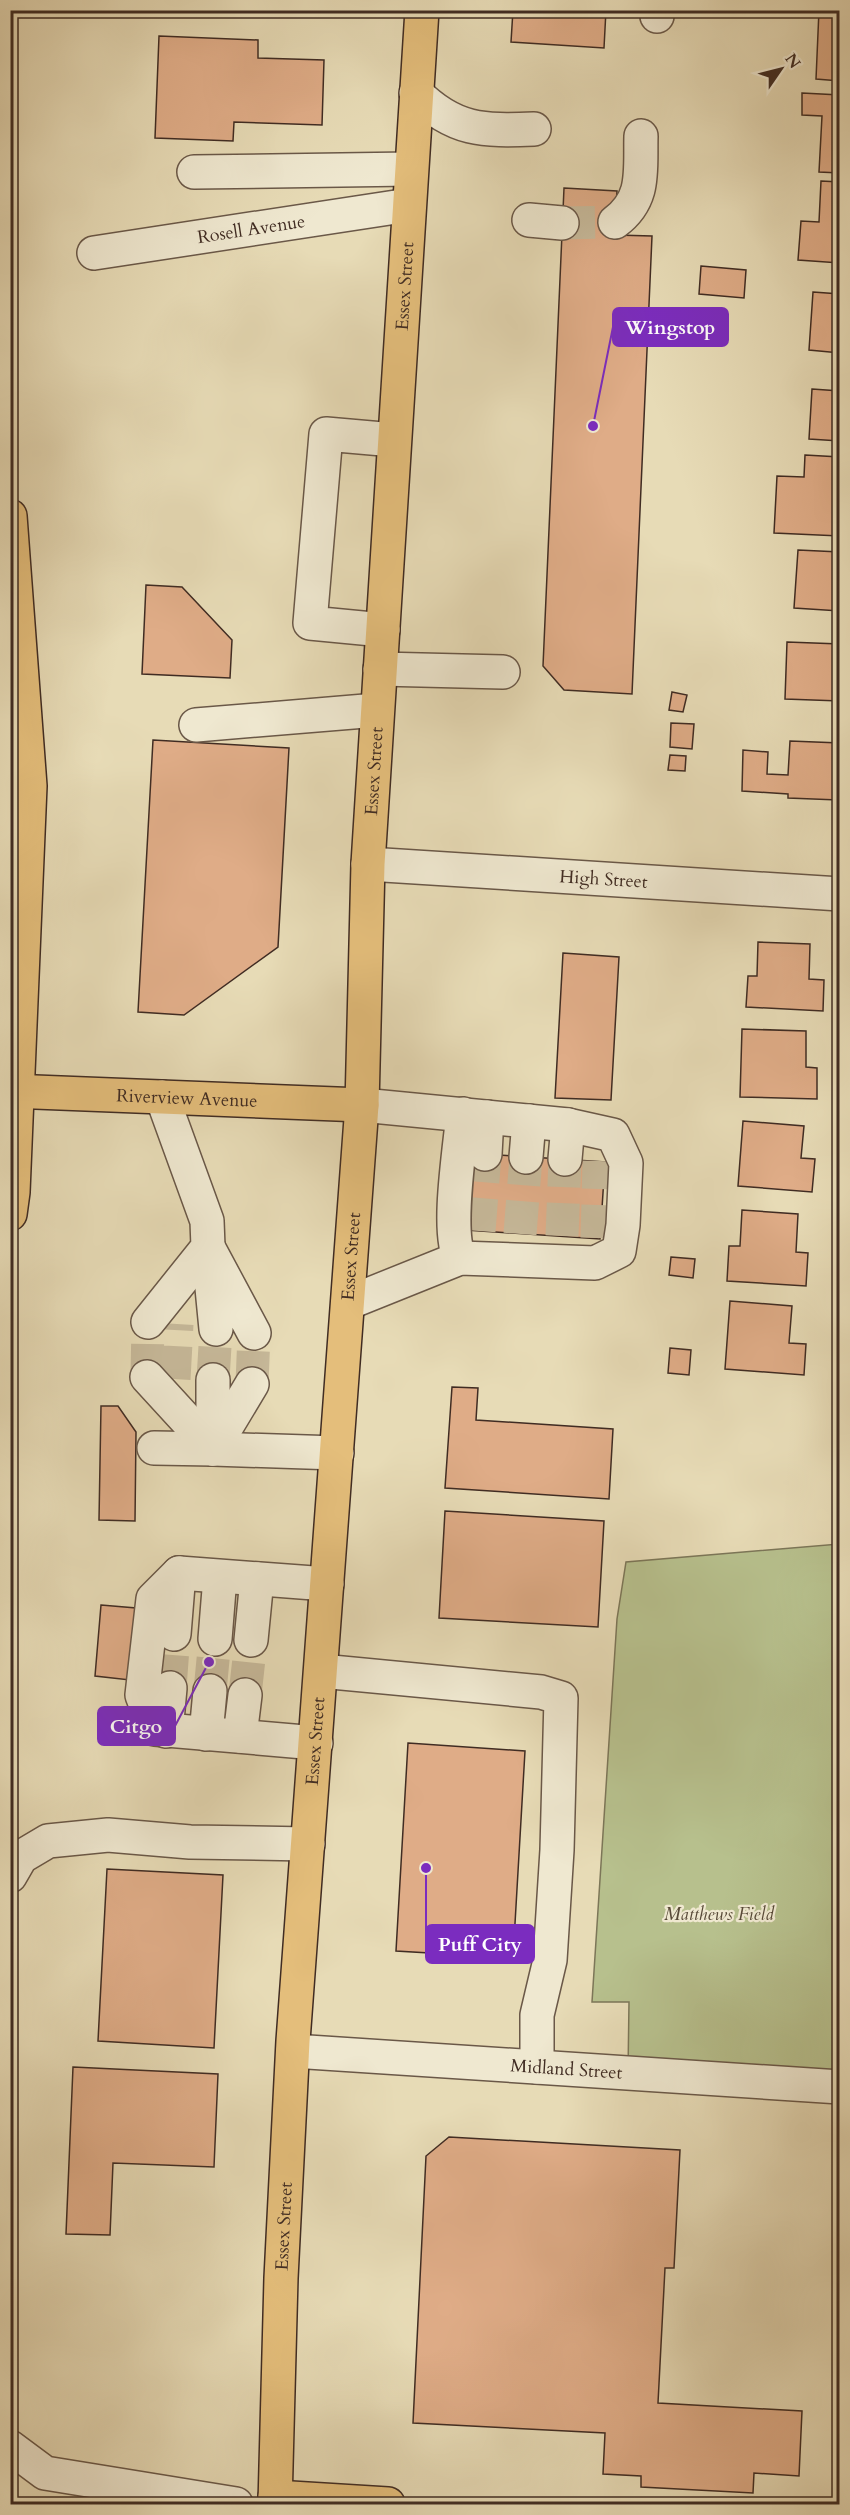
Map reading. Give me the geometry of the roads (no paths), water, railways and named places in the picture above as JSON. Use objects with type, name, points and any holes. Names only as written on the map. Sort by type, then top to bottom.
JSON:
[{"type":"main road","name":"Essex Street","points":[[275,2501],[280,2278],[293,2051],[362,1105],[368,864],[422,10]]},
{"type":"main road","points":[[10,516],[30,786],[10,1214]]},
{"type":"main road","name":"Riverview Avenue","points":[[14,1092],[362,1105]]},
{"type":"main road","points":[[275,2501],[388,2505]]},
{"type":"street","points":[[416,93],[426,103],[454,122],[496,131],[534,129]]},
{"type":"street","points":[[615,222],[626,214],[640,191],[641,136]]},
{"type":"street","points":[[194,172],[411,168]]},
{"type":"street","name":"Rosell Avenue","points":[[94,253],[409,205]]},
{"type":"street","points":[[529,220],[562,223]]},
{"type":"street","points":[[382,630],[310,623],[326,434],[394,440]]},
{"type":"street","points":[[380,669],[503,672]]},
{"type":"street","points":[[196,725],[377,710]]},
{"type":"street","name":"High Street","points":[[368,864],[840,894]]},
{"type":"street","points":[[162,1097],[207,1221],[216,1329]]},
{"type":"street","points":[[362,1105],[568,1125],[600,1146],[613,1135],[626,1162],[623,1225],[619,1251],[519,1247],[455,1249],[453,1229],[475,1116]]},
{"type":"street","points":[[475,1116],[485,1154]]},
{"type":"street","points":[[526,1157],[529,1121]]},
{"type":"street","points":[[565,1159],[568,1125]]},
{"type":"street","points":[[162,1323],[208,1247]]},
{"type":"street","points":[[208,1247],[254,1333]]},
{"type":"street","points":[[348,1303],[472,1249]]},
{"type":"street","points":[[161,1378],[213,1449]]},
{"type":"street","points":[[213,1380],[213,1449]]},
{"type":"street","points":[[213,1449],[252,1384]]},
{"type":"street","points":[[154,1448],[337,1453]]},
{"type":"street","points":[[179,1573],[327,1584]]},
{"type":"street","points":[[174,1634],[179,1573]]},
{"type":"street","points":[[179,1573],[153,1599],[142,1695],[155,1729],[316,1743]]},
{"type":"street","points":[[215,1639],[220,1577]]},
{"type":"street","points":[[251,1640],[257,1579]]},
{"type":"street","points":[[321,1671],[541,1692],[561,1698],[557,1850],[550,1960],[537,2015],[537,2067]]},
{"type":"street","points":[[166,1731],[170,1688]]},
{"type":"street","points":[[206,1734],[210,1691]]},
{"type":"street","points":[[240,1736],[245,1695]]},
{"type":"street","points":[[10,1876],[21,1857],[48,1841],[108,1834],[190,1842],[308,1844]]},
{"type":"street","name":"Midland Street","points":[[293,2051],[840,2087]]},
{"type":"street","points":[[10,2447],[45,2473],[236,2505]]},
{"type":"tunnel","points":[[562,223],[615,222]]},
{"type":"tunnel","points":[[479,1231],[485,1154]]},
{"type":"tunnel","points":[[520,1234],[526,1157]]},
{"type":"tunnel","points":[[562,1236],[565,1159]]},
{"type":"tunnel","points":[[597,1238],[599,1161]]},
{"type":"tunnel","points":[[147,1377],[148,1322]]},
{"type":"tunnel","points":[[174,1379],[177,1324]]},
{"type":"tunnel","points":[[213,1380],[216,1329]]},
{"type":"tunnel","points":[[252,1384],[254,1333]]},
{"type":"tunnel","points":[[170,1688],[174,1634]]},
{"type":"tunnel","points":[[210,1691],[215,1639]]},
{"type":"tunnel","points":[[245,1695],[251,1640]]},
{"type":"place","name":"Wingstop","points":[[593,426]]},
{"type":"place","name":"Citgo","points":[[209,1662]]},
{"type":"place","name":"Puff City","points":[[426,1868]]},
{"type":"park label","name":"Matthews Field","points":[[719,1914]]}]
